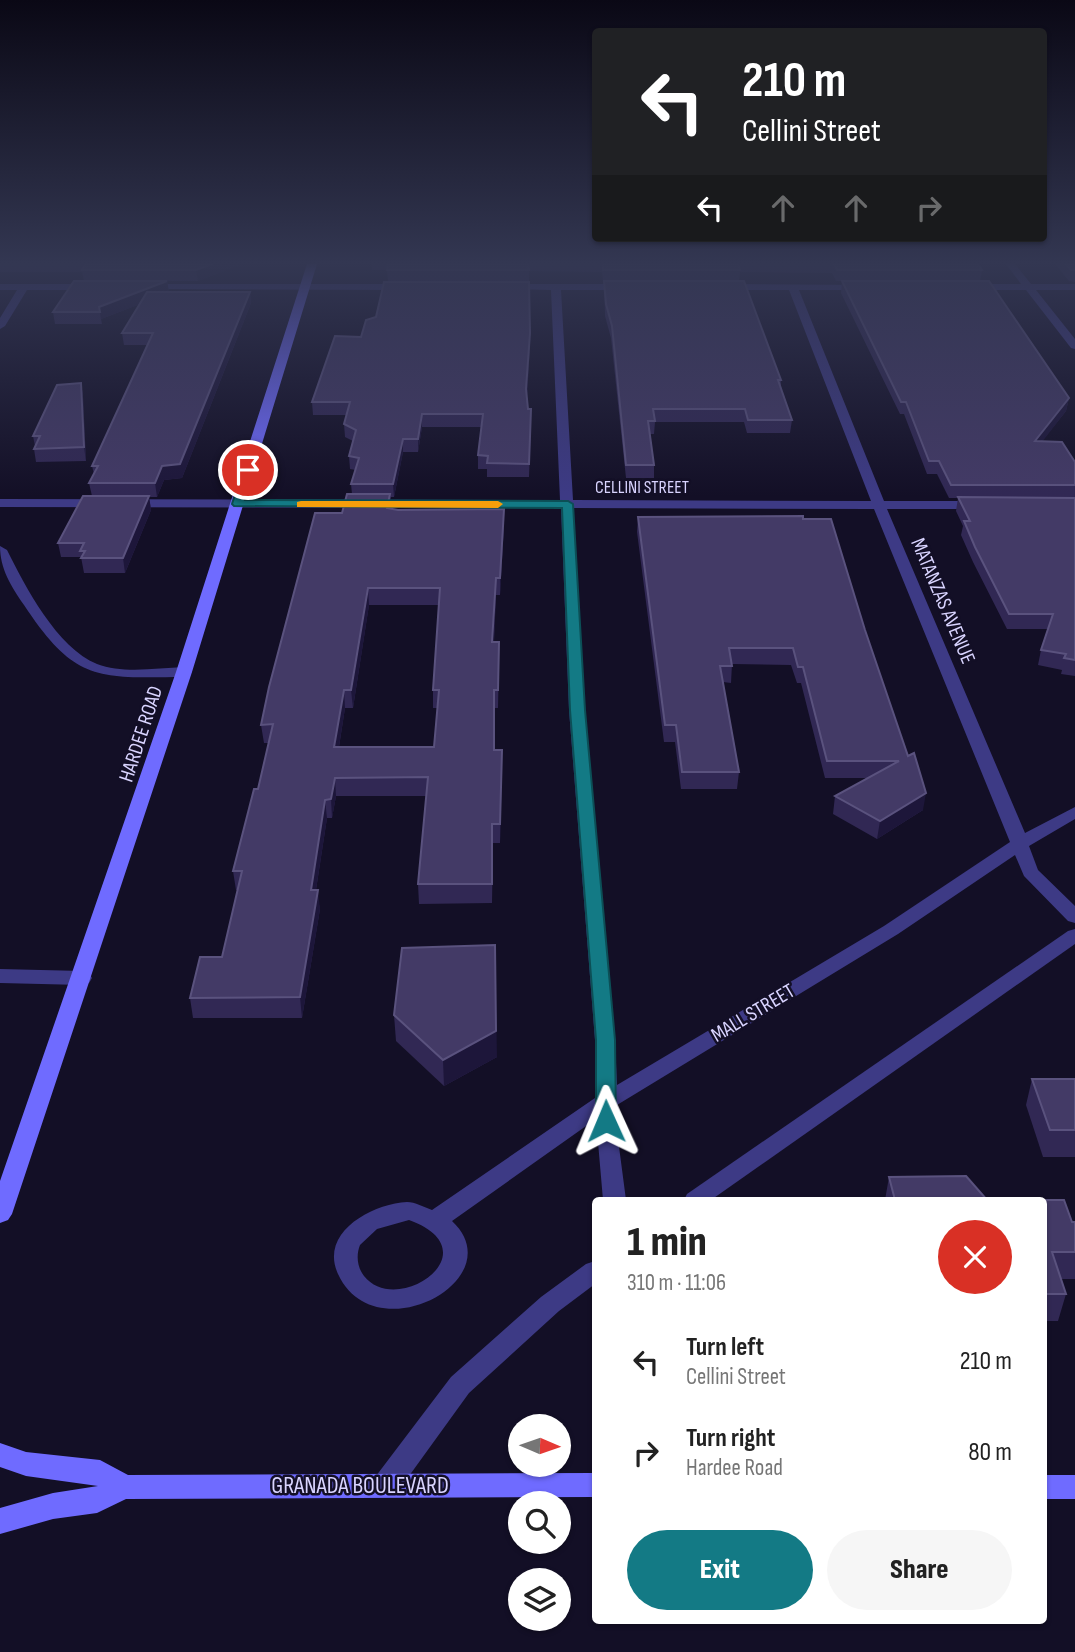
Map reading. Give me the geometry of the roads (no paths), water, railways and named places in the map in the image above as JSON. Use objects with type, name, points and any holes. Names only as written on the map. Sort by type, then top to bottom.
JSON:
[{"type":"street","name":"HARDEE ROAD","points":[[0,1214],[184,673],[289,341]]},
{"type":"street","points":[[559,341],[577,710],[606,1040],[605,1102],[615,1197]]},
{"type":"street","name":"MATANZAS AVENUE","points":[[814,341],[879,504],[1021,843],[1030,872],[1075,917]]},
{"type":"street","name":"CELLINI STREET","points":[[0,503],[996,505]]},
{"type":"street","points":[[0,550],[33,607],[52,633],[82,663],[113,671],[184,673]]},
{"type":"street","name":"MALL STREET","points":[[435,1220],[605,1102],[891,930],[1021,843],[1075,811]]},
{"type":"street","points":[[699,1197],[1075,935]]},
{"type":"street","points":[[0,976],[82,978]]},
{"type":"street","points":[[391,1212],[427,1215],[435,1220],[452,1234],[456,1247],[456,1262],[438,1287],[404,1300],[369,1294],[356,1285],[348,1272],[345,1256],[349,1241],[359,1228],[374,1218],[391,1212]]},
{"type":"street","points":[[386,1485],[460,1385],[550,1304],[592,1273]]},
{"type":"street","name":"GRANADA BOULEVARD","points":[[0,1455],[26,1464],[100,1472],[124,1487]]},
{"type":"street","name":"GRANADA BOULEVARD","points":[[0,1521],[53,1506],[97,1500],[124,1487],[592,1486]]},
{"type":"street","points":[[1047,1487],[1075,1487]]}]
